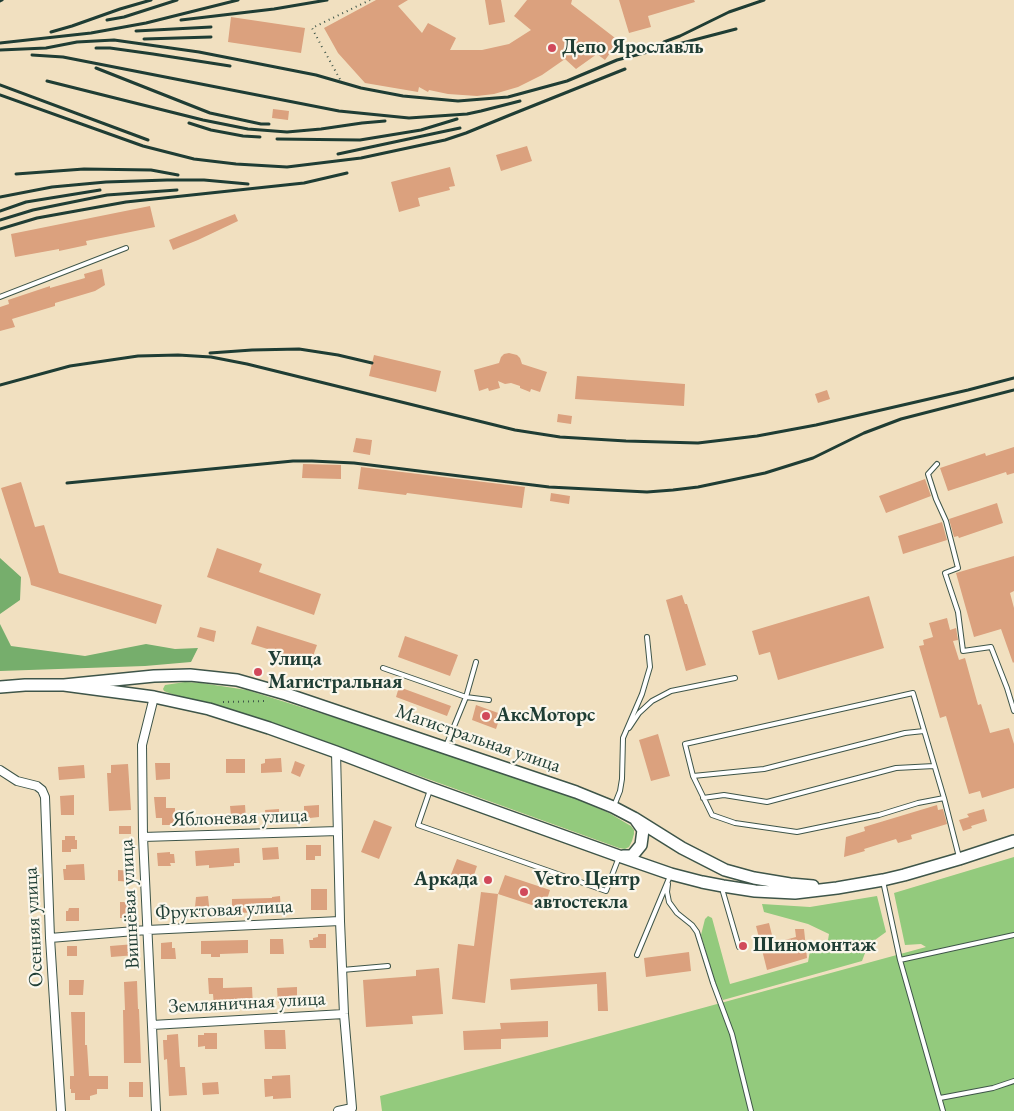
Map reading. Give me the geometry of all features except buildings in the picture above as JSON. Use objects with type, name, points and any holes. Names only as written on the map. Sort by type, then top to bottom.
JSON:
[{"type":"main road","name":"Магистральная улица","points":[[0,687],[64,685],[154,676],[190,675],[237,680],[286,694],[541,780],[613,807],[682,848],[725,870],[754,878],[790,884],[837,888]]},
{"type":"main road","points":[[154,676],[154,697]]},
{"type":"main road","name":"Магистральная улица","points":[[64,685],[154,697],[209,709],[336,752],[619,856],[669,879],[702,882],[755,891],[795,893],[883,880],[959,859],[1014,841]]},
{"type":"main road","points":[[619,856],[632,856],[642,845],[644,830],[634,818]]},
{"type":"main road","points":[[723,886],[725,870]]},
{"type":"street","name":"Вишнёвая улица","points":[[154,697],[142,745],[143,837],[156,1111]]},
{"type":"street","points":[[336,752],[342,970],[352,1108],[338,1111]]},
{"type":"street","name":"Осенняя улица","points":[[0,770],[17,781],[37,786],[42,790],[45,797],[50,938],[61,1111]]},
{"type":"street","name":"Яблоневая улица","points":[[143,837],[338,831]]},
{"type":"street","name":"Фруктовая улица","points":[[50,938],[147,930],[340,921]]},
{"type":"street","name":"Земляничная улица","points":[[152,1025],[344,1014]]},
{"type":"lane","points":[[0,297],[126,248]]},
{"type":"lane","points":[[937,464],[928,474],[946,521],[958,568],[945,573],[958,612],[963,651],[991,647],[1014,710]]},
{"type":"lane","points":[[613,807],[620,792],[622,779],[623,738],[642,694],[650,668],[647,637]]},
{"type":"lane","points":[[445,748],[466,697],[476,662]]},
{"type":"lane","points":[[383,668],[466,697],[489,700]]},
{"type":"lane","points":[[623,738],[639,713],[652,701],[670,691],[735,678]]},
{"type":"lane","points":[[944,798],[918,803],[879,815],[797,832],[735,822],[712,815],[693,776],[686,744],[913,693],[944,798],[959,859]]},
{"type":"lane","points":[[693,776],[764,769],[905,733],[924,731]]},
{"type":"lane","points":[[703,798],[724,795],[766,802],[896,768],[934,766]]},
{"type":"lane","points":[[430,788],[418,825],[606,891],[619,856]]},
{"type":"lane","points":[[637,955],[669,879]]},
{"type":"lane","points":[[669,879],[667,892],[669,902],[677,913],[692,925],[697,932],[732,1034],[752,1111]]},
{"type":"lane","points":[[883,880],[900,960],[943,1111]]},
{"type":"lane","points":[[723,886],[723,892],[739,947]]},
{"type":"lane","points":[[900,960],[1014,935]]},
{"type":"lane","points":[[342,970],[388,966]]},
{"type":"lane","points":[[940,1098],[993,1088],[1014,1081]]},
{"type":"path","points":[[322,47],[312,28],[370,0]]},
{"type":"path","points":[[325,52],[342,83]]},
{"type":"path","points":[[220,702],[274,701]]},
{"type":"green space","points":[[0,558],[21,577],[20,600],[0,614]]},
{"type":"green space","points":[[0,624],[11,646],[85,656],[146,644],[175,649],[198,648],[191,662],[145,666],[0,671]]},
{"type":"green space","points":[[185,682],[247,690],[498,769],[553,789],[609,813],[631,826],[634,830],[632,841],[629,847],[625,849],[619,848],[270,722],[169,693],[163,689],[165,685]]},
{"type":"green space","points":[[1014,857],[1014,1111],[382,1111],[380,1096],[926,947],[921,944],[905,945],[894,893]]},
{"type":"green space","points":[[877,896],[886,932],[868,945],[862,961],[723,1000],[716,985],[701,935],[705,919],[708,916],[712,918],[730,984],[808,962],[810,951],[827,946],[829,934],[808,924],[764,912],[762,904],[810,907]]},
{"type":"railway","points":[[51,32],[151,0]]},
{"type":"railway","points":[[107,20],[124,17],[177,0]]},
{"type":"railway","points":[[0,43],[91,33],[146,23],[238,0]]},
{"type":"railway","points":[[181,20],[274,9],[327,0]]},
{"type":"railway","points":[[664,42],[729,12],[764,0]]},
{"type":"railway","points":[[136,31],[211,27]]},
{"type":"railway","points":[[0,50],[46,48],[77,42],[114,40],[199,52],[316,75],[361,88],[403,96],[458,101],[508,97],[567,81],[617,60],[736,29]]},
{"type":"railway","points":[[144,39],[211,37]]},
{"type":"railway","points":[[96,48],[110,48],[230,66]]},
{"type":"railway","points":[[32,55],[63,57],[339,111],[409,118],[467,114],[520,101]]},
{"type":"railway","points":[[96,68],[210,113],[269,124]]},
{"type":"railway","points":[[0,95],[143,146],[194,159],[287,167],[361,158],[445,140],[625,69]]},
{"type":"railway","points":[[47,81],[203,120],[248,129],[287,132],[385,121]]},
{"type":"railway","points":[[0,85],[148,140]]},
{"type":"railway","points":[[277,139],[360,140],[421,130],[457,119]]},
{"type":"railway","points":[[189,123],[211,130],[260,137]]},
{"type":"railway","points":[[338,154],[460,128]]},
{"type":"railway","points":[[16,174],[84,169],[151,170],[178,175]]},
{"type":"railway","points":[[0,229],[37,218],[126,202],[304,183],[347,173]]},
{"type":"railway","points":[[0,197],[52,187],[106,182],[204,180],[248,184]]},
{"type":"railway","points":[[0,211],[26,202],[100,190]]},
{"type":"railway","points":[[0,220],[33,210],[107,195],[177,190]]},
{"type":"railway","points":[[210,353],[299,349],[372,363]]},
{"type":"railway","points":[[0,385],[70,366],[138,356],[178,355],[211,357],[247,364],[515,430],[560,437],[698,443],[757,436],[816,425],[1014,378]]},
{"type":"railway","points":[[67,483],[293,461],[312,461],[354,463],[549,487],[647,492],[673,490],[698,487],[765,473],[813,458],[864,433],[901,419],[1014,390]]},
{"type":"place","name":"Депо Ярославль","points":[[552,48]]},
{"type":"place","name":"Улица Магистральная","points":[[258,672]]},
{"type":"place","name":"АксМоторс","points":[[486,716]]},
{"type":"place","name":"Аркада","points":[[488,880]]},
{"type":"place","name":"Vetro Центр автостекла","points":[[524,892]]},
{"type":"place","name":"Шиномонтаж","points":[[743,946]]}]
